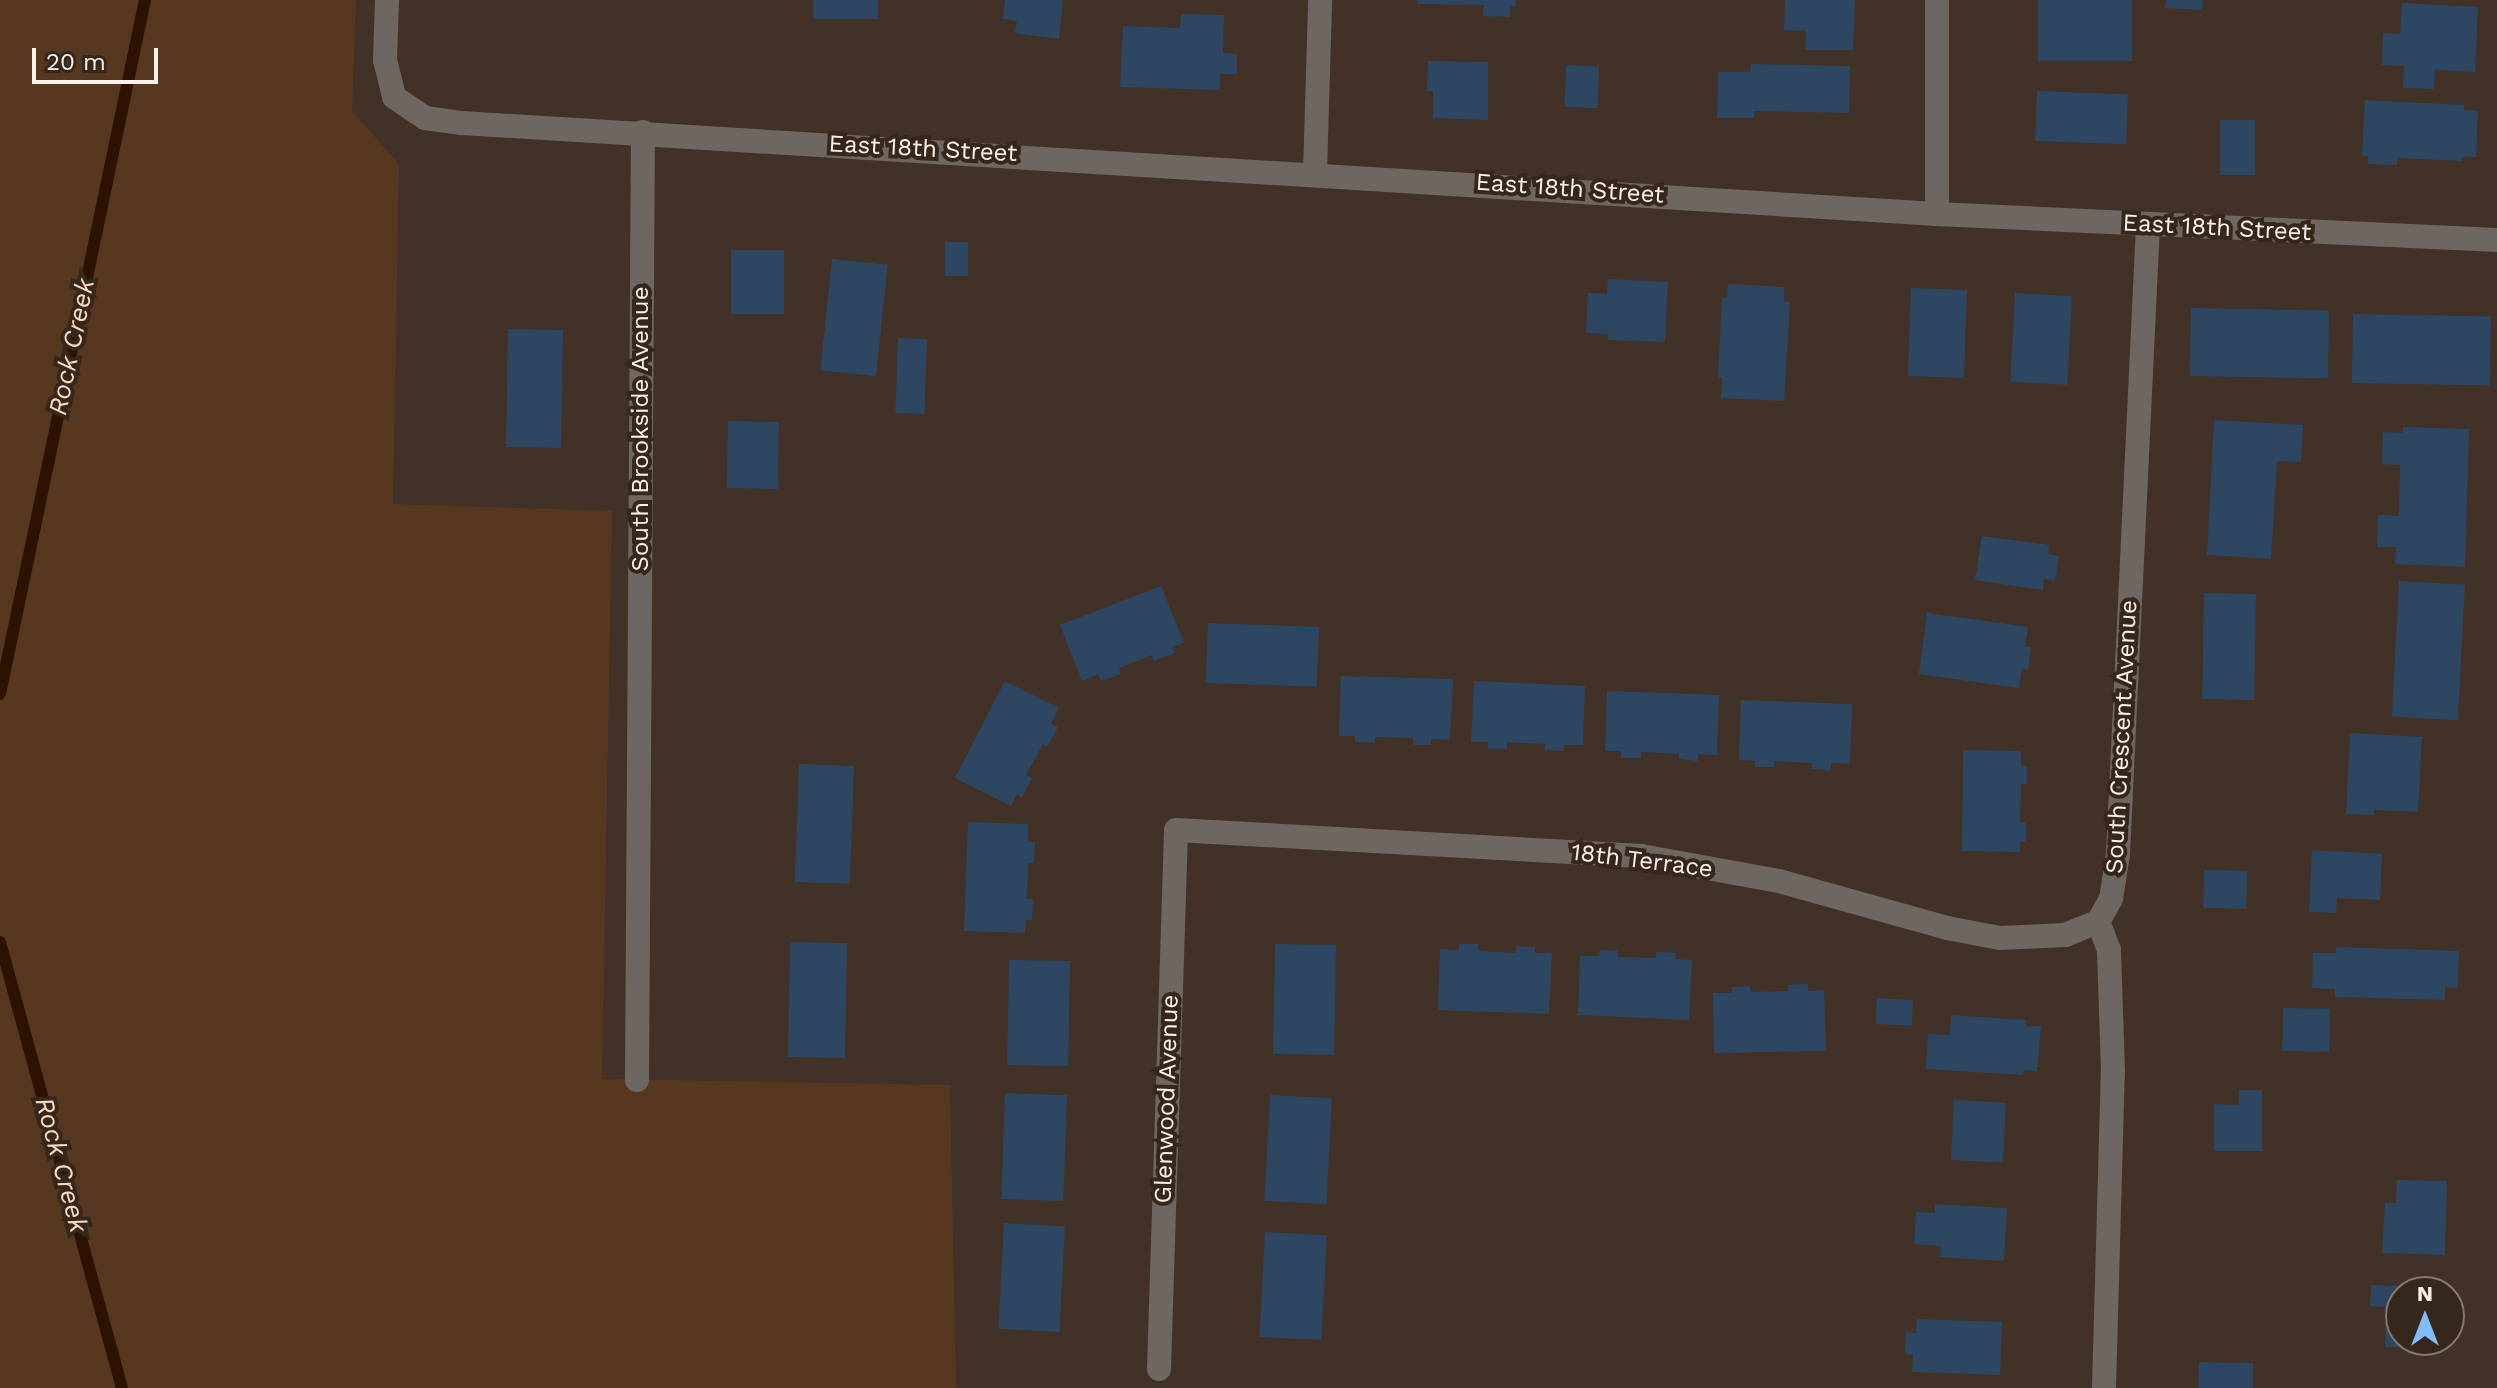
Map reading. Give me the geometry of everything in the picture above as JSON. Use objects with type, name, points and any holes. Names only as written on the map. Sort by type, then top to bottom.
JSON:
[{"type":"street","points":[[387,0],[385,60],[394,97],[425,118],[643,132]]},
{"type":"street","points":[[1315,173],[1320,0]]},
{"type":"street","points":[[1937,0],[1937,214]]},
{"type":"street","name":"East 18th Street","points":[[643,132],[1937,214],[2497,240]]},
{"type":"street","name":"South Brookside Avenue","points":[[637,1080],[643,132]]},
{"type":"street","name":"South Crescent Avenue","points":[[2098,922],[2111,899],[2118,854],[2148,225]]},
{"type":"street","name":"18th Terrace","points":[[1176,830],[1641,856],[1779,881],[1947,928],[2000,938],[2065,935],[2098,922]]},
{"type":"street","name":"Glenwood Avenue","points":[[1159,1369],[1176,830]]},
{"type":"street","points":[[2098,922],[2109,950],[2113,1072],[2104,1388]]},
{"type":"shaded area","points":[[0,0],[356,0],[352,111],[399,164],[393,504],[612,511],[602,1079],[950,1085],[956,1388],[0,1388]]},
{"type":"building","points":[[813,0],[878,0],[878,19],[813,19]]},
{"type":"building","points":[[1005,0],[1063,0],[1059,39],[1015,33],[1017,21],[1003,19]]},
{"type":"building","points":[[1418,0],[1516,0],[1515,7],[1510,7],[1510,17],[1483,16],[1484,5],[1418,4]]},
{"type":"building","points":[[1785,0],[1855,0],[1853,50],[1805,50],[1806,31],[1784,30]]},
{"type":"building","points":[[2038,0],[2132,0],[2132,61],[2038,61]]},
{"type":"building","points":[[2166,0],[2203,0],[2202,10],[2165,8]]},
{"type":"building","points":[[2402,3],[2478,7],[2475,72],[2435,70],[2434,89],[2403,88],[2404,66],[2382,65],[2383,33],[2400,34]]},
{"type":"building","points":[[1181,14],[1224,15],[1223,53],[1237,54],[1237,74],[1220,74],[1220,90],[1120,87],[1123,26],[1180,28]]},
{"type":"building","points":[[1428,61],[1488,62],[1488,120],[1433,118],[1433,91],[1427,91]]},
{"type":"building","points":[[1751,64],[1850,66],[1849,113],[1754,111],[1754,118],[1717,118],[1718,72],[1750,72]]},
{"type":"building","points":[[1566,65],[1599,66],[1598,108],[1565,107]]},
{"type":"building","points":[[2037,91],[2128,94],[2126,144],[2035,141]]},
{"type":"building","points":[[2365,100],[2464,105],[2464,110],[2478,111],[2476,157],[2462,157],[2462,161],[2397,158],[2397,165],[2368,164],[2368,156],[2362,156]]},
{"type":"building","points":[[2220,120],[2255,120],[2255,175],[2220,175]]},
{"type":"building","points":[[945,242],[968,242],[968,276],[945,276]]},
{"type":"building","points":[[731,250],[784,250],[784,314],[731,314]]},
{"type":"building","points":[[832,259],[888,265],[876,376],[820,370]]},
{"type":"building","points":[[1608,279],[1668,282],[1665,342],[1608,340],[1608,334],[1586,333],[1588,293],[1607,294]]},
{"type":"building","points":[[1728,284],[1784,287],[1784,302],[1790,302],[1784,401],[1721,398],[1722,377],[1718,377],[1722,298],[1727,298]]},
{"type":"building","points":[[1911,288],[1967,290],[1964,378],[1908,376]]},
{"type":"building","points":[[2015,293],[2072,296],[2067,385],[2010,382]]},
{"type":"building","points":[[2191,308],[2329,310],[2328,378],[2190,376]]},
{"type":"building","points":[[2353,314],[2491,316],[2490,385],[2352,383]]},
{"type":"building","points":[[508,329],[563,330],[561,448],[506,447]]},
{"type":"building","points":[[898,338],[927,339],[924,414],[895,413]]},
{"type":"building","points":[[2214,420],[2303,425],[2301,462],[2277,461],[2271,559],[2207,555]]},
{"type":"building","points":[[728,421],[779,422],[778,489],[727,488]]},
{"type":"building","points":[[2403,427],[2469,429],[2465,567],[2395,564],[2396,547],[2377,547],[2378,515],[2399,516],[2400,465],[2382,464],[2383,432],[2403,433]]},
{"type":"building","points":[[1982,536],[2049,545],[2048,554],[2059,556],[2055,581],[2044,579],[2043,590],[1975,580]]},
{"type":"building","points":[[2399,581],[2465,584],[2458,720],[2392,717]]},
{"type":"building","points":[[1161,586],[1184,643],[1172,647],[1175,653],[1154,661],[1152,655],[1119,668],[1121,674],[1101,681],[1098,674],[1082,681],[1060,625]]},
{"type":"building","points":[[2204,593],[2256,594],[2254,700],[2202,699]]},
{"type":"building","points":[[1927,613],[2028,627],[2025,646],[2031,647],[2028,670],[2022,668],[2019,688],[1919,674]]},
{"type":"building","points":[[1208,623],[1319,627],[1317,687],[1206,683]]},
{"type":"building","points":[[1341,676],[1453,679],[1450,740],[1431,739],[1431,745],[1413,745],[1413,738],[1375,737],[1375,743],[1355,742],[1355,736],[1339,736]]},
{"type":"building","points":[[1005,681],[1059,708],[1051,724],[1058,727],[1047,747],[1043,744],[1026,775],[1032,778],[1022,797],[1017,794],[1011,806],[955,778]]},
{"type":"building","points":[[1474,681],[1585,686],[1583,745],[1564,745],[1564,751],[1545,750],[1545,744],[1507,742],[1507,749],[1488,749],[1488,742],[1471,742]]},
{"type":"building","points":[[1607,691],[1719,695],[1717,755],[1698,754],[1698,761],[1679,759],[1679,754],[1641,752],[1641,758],[1621,758],[1621,751],[1605,751]]},
{"type":"building","points":[[1741,700],[1852,704],[1850,764],[1831,763],[1831,770],[1812,769],[1812,763],[1774,761],[1774,767],[1755,767],[1755,761],[1739,760]]},
{"type":"building","points":[[2350,733],[2422,737],[2418,812],[2374,810],[2374,815],[2346,814]]},
{"type":"building","points":[[1963,750],[2021,751],[2021,766],[2027,766],[2027,784],[2021,784],[2020,822],[2026,822],[2026,842],[2020,842],[2020,852],[1962,851]]},
{"type":"building","points":[[799,764],[854,766],[850,884],[795,882]]},
{"type":"building","points":[[968,822],[1028,824],[1028,842],[1035,842],[1034,863],[1028,863],[1027,899],[1033,899],[1032,920],[1026,920],[1025,933],[964,931]]},
{"type":"building","points":[[2312,850],[2382,854],[2380,900],[2337,898],[2336,913],[2309,912]]},
{"type":"building","points":[[2204,870],[2247,871],[2246,909],[2203,908]]},
{"type":"building","points":[[790,942],[847,943],[845,1058],[788,1057]]},
{"type":"building","points":[[1275,944],[1336,945],[1334,1055],[1273,1054]]},
{"type":"building","points":[[1459,944],[1478,944],[1478,951],[1516,953],[1516,946],[1535,947],[1535,953],[1552,953],[1549,1014],[1438,1010],[1440,949],[1459,950]]},
{"type":"building","points":[[2336,947],[2459,951],[2458,988],[2445,987],[2445,1000],[2335,997],[2335,989],[2312,988],[2313,953],[2336,953]]},
{"type":"building","points":[[1600,950],[1618,951],[1618,957],[1656,958],[1656,952],[1676,953],[1675,959],[1692,960],[1689,1020],[1578,1015],[1580,956],[1599,956]]},
{"type":"building","points":[[1009,960],[1070,961],[1068,1066],[1007,1065]]},
{"type":"building","points":[[1808,984],[1808,991],[1824,990],[1826,1051],[1714,1053],[1713,993],[1732,993],[1732,987],[1750,986],[1751,992],[1788,991],[1788,985]]},
{"type":"building","points":[[1877,998],[1913,1000],[1912,1026],[1876,1024]]},
{"type":"building","points":[[2283,1008],[2330,1009],[2329,1052],[2282,1051]]},
{"type":"building","points":[[1951,1015],[2026,1020],[2026,1026],[2041,1026],[2037,1071],[2024,1070],[2023,1075],[1926,1069],[1928,1034],[1950,1035]]},
{"type":"building","points":[[2239,1090],[2262,1090],[2262,1151],[2214,1151],[2214,1104],[2239,1105]]},
{"type":"building","points":[[1005,1093],[1067,1095],[1063,1201],[1001,1199]]},
{"type":"building","points":[[1270,1095],[1332,1098],[1326,1204],[1264,1201]]},
{"type":"building","points":[[1954,1100],[2006,1103],[2003,1163],[1951,1160]]},
{"type":"building","points":[[2397,1180],[2447,1181],[2445,1255],[2382,1253],[2385,1203],[2396,1203]]},
{"type":"building","points":[[1935,1204],[2007,1208],[2004,1261],[1940,1257],[1941,1246],[1914,1244],[1916,1212],[1935,1213]]},
{"type":"building","points":[[1004,1223],[1065,1226],[1059,1332],[998,1329]]},
{"type":"building","points":[[1265,1232],[1327,1235],[1321,1340],[1260,1337]]},
{"type":"building","points":[[2371,1285],[2385,1285],[2385,1307],[2370,1306]]},
{"type":"building","points":[[1917,1319],[2002,1322],[2000,1375],[1912,1372],[1913,1354],[1905,1354],[1906,1332],[1916,1333]]},
{"type":"building","points":[[2199,1362],[2253,1363],[2253,1388],[2199,1388]]},
{"type":"waterway","name":"Rock Creek","points":[[0,694],[145,0]]},
{"type":"waterway","name":"Rock Creek","points":[[0,942],[122,1388]]}]
